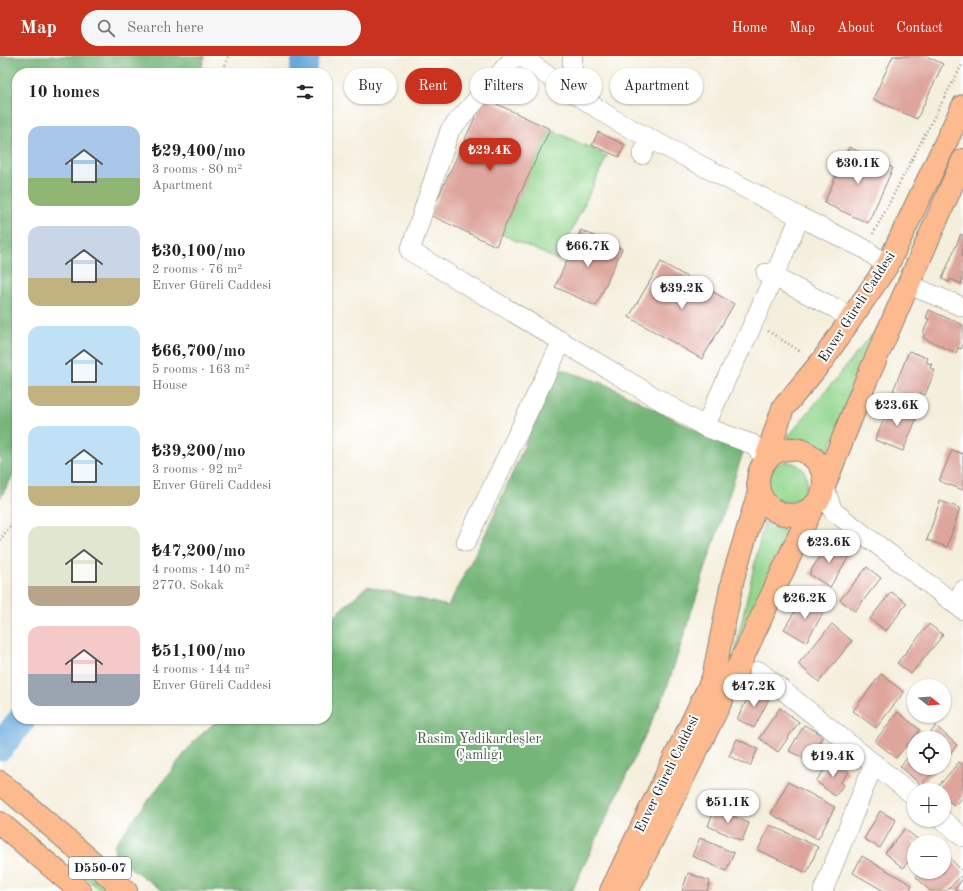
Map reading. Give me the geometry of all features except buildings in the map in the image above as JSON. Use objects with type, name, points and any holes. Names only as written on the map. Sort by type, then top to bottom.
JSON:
[{"type":"main road","name":"Enver Güreli Caddesi","points":[[766,459],[783,408],[822,361],[887,266],[963,106]]},
{"type":"main road","name":"Enver Güreli Caddesi","points":[[824,486],[863,388],[963,160]]},
{"type":"main road","points":[[784,449],[795,449],[805,452],[814,458],[820,466],[824,476],[824,486],[822,494],[812,508],[792,516],[781,514],[771,509],[764,502],[757,484],[761,466],[766,459],[774,452],[784,449]]},
{"type":"main road","name":"Enver Güreli Caddesi","points":[[611,891],[713,678],[733,578],[759,492]]},
{"type":"main road","name":"Enver Güreli Caddesi","points":[[627,891],[742,659],[812,508]]},
{"type":"main road","name":"D550-07","points":[[0,782],[126,891]]},
{"type":"main road","name":"D550-07","points":[[0,823],[80,891]]},
{"type":"street","points":[[516,56],[450,130],[410,251],[705,427],[752,444],[766,459]]},
{"type":"street","points":[[521,56],[546,74]]},
{"type":"street","points":[[573,56],[573,68]]},
{"type":"street","points":[[590,104],[618,122],[646,147],[800,216],[865,249],[887,266]]},
{"type":"street","points":[[705,427],[754,322],[769,275],[800,216]]},
{"type":"street","points":[[769,275],[835,308],[850,319]]},
{"type":"street","points":[[919,289],[963,307]]},
{"type":"street","points":[[466,542],[562,341]]},
{"type":"street","points":[[824,486],[833,511]]},
{"type":"street","points":[[812,508],[833,511],[961,601]]},
{"type":"street","points":[[759,671],[907,790]]},
{"type":"street","points":[[823,891],[874,763]]},
{"type":"street","points":[[951,827],[963,837]]},
{"type":"path","points":[[224,68],[228,56]]},
{"type":"path","points":[[865,249],[963,63]]},
{"type":"path","points":[[754,322],[801,352]]},
{"type":"path","points":[[0,540],[12,523]]},
{"type":"green space","points":[[0,56],[205,56],[201,68],[12,68],[12,478],[0,498]]},
{"type":"green space","points":[[550,129],[607,156],[558,260],[501,234]]},
{"type":"green space","points":[[897,304],[825,458],[807,441],[787,438]]},
{"type":"green space","name":"Rasim Yedikardeşler Çamlığı","points":[[558,368],[605,384],[700,432],[744,449],[666,691],[572,891],[163,891],[115,857],[114,845],[194,741],[213,724],[332,724],[332,618],[367,586],[448,606],[489,527]]},
{"type":"green space","points":[[787,462],[795,464],[801,468],[805,474],[807,482],[805,490],[801,496],[795,500],[787,502],[779,500],[773,496],[769,490],[767,482],[769,474],[773,468],[779,464]]},
{"type":"green space","points":[[764,522],[773,528],[795,533],[730,674]]},
{"type":"green space","points":[[86,866],[114,891],[101,891],[78,871]]},
{"type":"waterway","points":[[304,68],[306,56]]},
{"type":"waterway","points":[[0,747],[18,724]]}]
